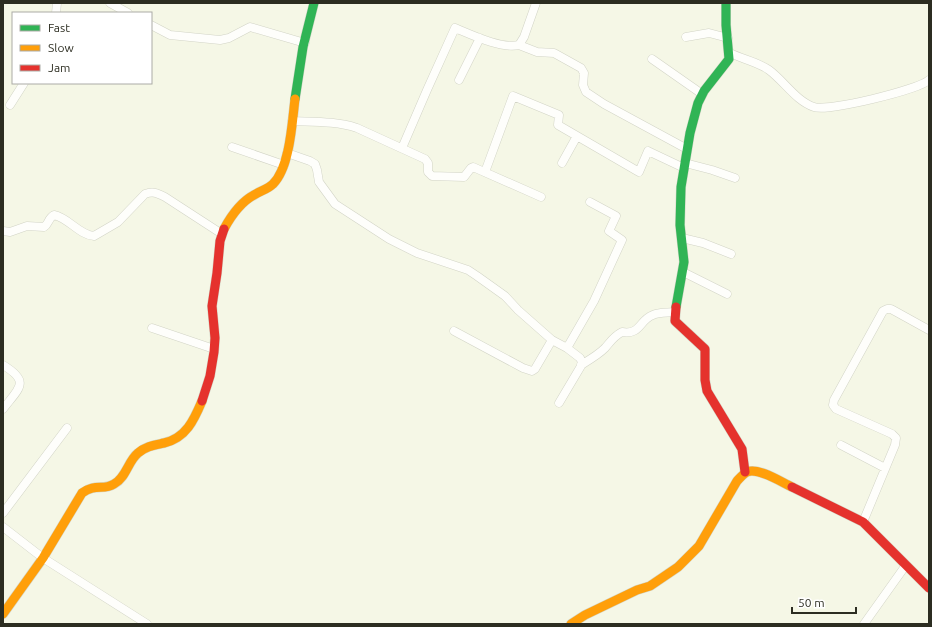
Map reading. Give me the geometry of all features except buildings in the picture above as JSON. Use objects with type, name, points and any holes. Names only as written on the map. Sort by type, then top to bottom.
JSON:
[{"type":"street","points":[[110,3],[126,12]]},
{"type":"street","points":[[3,614],[43,558],[82,493],[87,488],[94,486],[109,487],[114,485],[139,452],[146,447],[176,440],[184,433],[195,417],[204,394],[214,349],[215,342],[212,311],[217,284],[222,234],[242,204],[253,196],[266,190],[273,184],[284,165],[305,43],[314,3]]},
{"type":"street","points":[[519,45],[524,37],[536,3]]},
{"type":"street","points":[[726,3],[726,25],[730,53],[729,59],[702,94],[694,117],[684,165],[680,202],[680,225],[684,262],[675,312],[675,321],[705,349],[705,380],[707,391],[742,449],[745,472]]},
{"type":"street","points":[[152,26],[170,35],[220,40],[229,38],[250,28],[305,43]]},
{"type":"street","points":[[402,148],[426,90],[455,28],[480,38],[512,46],[519,45],[537,52],[554,53],[581,68],[584,73],[583,85],[586,92],[604,104],[687,149]]},
{"type":"street","points":[[686,37],[709,33],[728,38]]},
{"type":"street","points":[[459,80],[480,38]]},
{"type":"street","points":[[730,53],[770,70],[799,98],[812,107],[819,109],[854,103],[915,87],[929,80]]},
{"type":"street","points":[[652,59],[702,94]]},
{"type":"street","points":[[10,105],[23,84]]},
{"type":"street","points":[[485,172],[513,96],[559,115],[558,125],[639,172],[648,151],[684,165],[712,170],[735,178]]},
{"type":"street","points":[[292,121],[334,122],[346,124],[402,148],[427,161],[428,172],[432,176],[464,177],[473,167],[542,198]]},
{"type":"street","points":[[562,163],[577,136]]},
{"type":"street","points":[[232,147],[284,165]]},
{"type":"street","points":[[287,153],[310,161],[314,164],[317,170],[319,182],[335,204],[389,239],[417,253],[468,270],[505,296],[518,310],[552,340],[567,348],[580,358],[582,362],[581,365]]},
{"type":"street","points":[[3,231],[10,232],[27,226],[44,227],[50,218],[54,216],[59,217],[85,233],[94,236],[118,222],[145,194],[156,192],[222,234]]},
{"type":"street","points":[[567,348],[594,301],[622,240],[609,231],[616,216],[590,202]]},
{"type":"street","points":[[682,238],[703,243],[731,254]]},
{"type":"street","points":[[683,272],[727,294]]},
{"type":"street","points":[[862,522],[895,445],[896,438],[892,434],[836,409],[833,405],[834,400],[883,311],[887,308],[929,330]]},
{"type":"street","points":[[559,403],[581,365],[595,356],[614,337],[622,332],[629,333],[637,330],[646,319],[653,315],[675,312]]},
{"type":"street","points":[[152,328],[214,349]]},
{"type":"street","points":[[454,331],[523,368],[532,371],[535,369],[552,340]]},
{"type":"street","points":[[3,365],[18,376],[21,382],[19,388],[3,409]]},
{"type":"street","points":[[3,513],[67,428]]},
{"type":"street","points":[[841,445],[885,468]]},
{"type":"street","points":[[571,624],[584,615],[637,590],[650,586],[678,567],[699,546],[737,481],[745,472],[755,471],[767,475],[862,522],[929,588]]},
{"type":"street","points":[[3,527],[43,558],[147,624]]},
{"type":"street","points":[[864,624],[906,565]]},
{"type":"traffic: fast","points":[[295,99],[303,47],[314,3]]},
{"type":"traffic: fast","points":[[676,307],[684,262],[680,225],[681,187],[690,133],[698,103],[704,91],[729,59],[726,3]]},
{"type":"traffic: slow","points":[[224,229],[233,214],[241,205],[249,198],[271,186],[279,176],[287,156],[295,99]]},
{"type":"traffic: slow","points":[[3,614],[43,558],[82,493],[91,488],[106,487],[114,484],[121,478],[132,460],[141,451],[151,446],[172,441],[184,433],[196,415],[202,401]]},
{"type":"traffic: slow","points":[[571,624],[585,615],[637,590],[650,586],[678,567],[699,546],[737,481],[747,472],[752,471],[763,473],[792,487]]},
{"type":"traffic: jam","points":[[202,401],[210,376],[214,352],[215,338],[212,306],[220,241],[224,229]]},
{"type":"traffic: jam","points":[[676,307],[675,321],[705,349],[705,380],[707,391],[742,449],[745,472]]},
{"type":"traffic: jam","points":[[792,487],[863,522],[929,588]]}]
